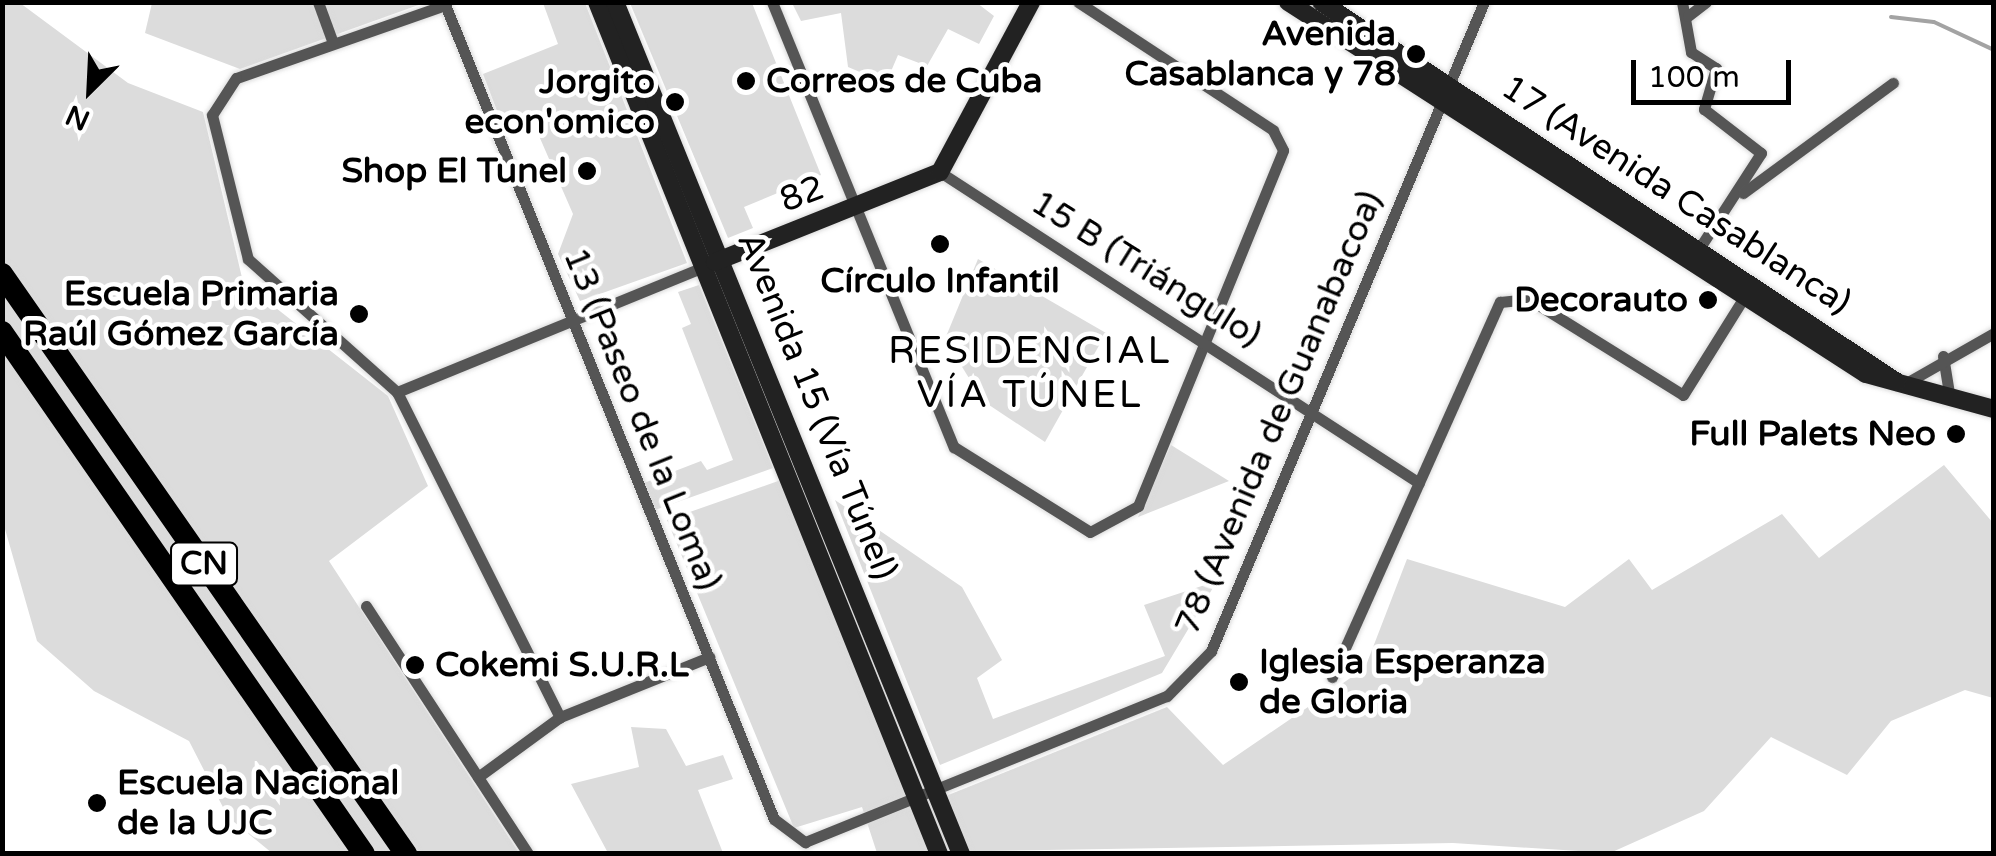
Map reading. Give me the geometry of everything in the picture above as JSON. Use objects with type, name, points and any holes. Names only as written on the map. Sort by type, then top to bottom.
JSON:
[{"type":"highway","name":"CN","points":[[2,274],[406,854]]},
{"type":"highway","name":"CN","points":[[2,332],[364,854]]},
{"type":"main road","name":"Avenida 15 (Vía Túnel)","points":[[597,2],[928,790],[958,844]]},
{"type":"main road","name":"Avenida 15 (Vía Túnel)","points":[[615,2],[723,259],[928,790],[930,826],[939,854]]},
{"type":"main road","points":[[940,172],[1030,2]]},
{"type":"main road","name":"17 (Avenida Casablanca)","points":[[1288,2],[1700,249],[1806,331]]},
{"type":"main road","name":"17 (Avenida Casablanca)","points":[[1321,2],[1443,93],[1743,299],[1901,386],[1994,409]]},
{"type":"main road","name":"82","points":[[705,266],[940,172]]},
{"type":"street","points":[[318,2],[334,43]]},
{"type":"street","points":[[772,2],[859,207],[954,448],[1090,532],[1138,506],[1277,181],[1283,150],[1273,130],[1078,2]]},
{"type":"street","name":"78 (Avenida de Guanabacoa)","points":[[804,842],[1167,696],[1191,675],[1241,591],[1443,93],[1484,2]]},
{"type":"street","points":[[1682,2],[1688,16],[1690,52],[1716,68],[1704,109],[1761,154],[1738,196],[1700,249]]},
{"type":"street","points":[[1688,16],[1706,2]]},
{"type":"street","points":[[445,4],[334,43],[219,92],[212,115],[248,259],[396,392],[560,717]]},
{"type":"street","name":"13 (Paseo de la Loma)","points":[[445,4],[774,819],[804,842]]},
{"type":"street","points":[[1738,196],[1893,83]]},
{"type":"street","name":"15 B (Triángulo)","points":[[940,172],[1315,409],[1419,483]]},
{"type":"street","name":"82","points":[[396,392],[705,266]]},
{"type":"street","points":[[1332,677],[1366,608],[1485,324],[1500,302],[1529,299],[1683,395],[1743,299]]},
{"type":"street","points":[[1901,386],[1943,356],[1994,333]]},
{"type":"street","points":[[1943,356],[1950,400]]},
{"type":"street","points":[[366,606],[528,854]]},
{"type":"street","points":[[478,777],[560,717],[709,657]]},
{"type":"shaded area","points":[[2,3],[20,3],[128,83],[203,112],[243,282],[388,396],[428,486],[329,561],[519,853],[272,853],[228,817],[189,741],[94,691],[37,641],[3,522]]},
{"type":"shaded area","points":[[152,3],[424,3],[240,69],[145,33]]},
{"type":"shaded area","points":[[543,3],[585,3],[687,263],[580,301],[558,254],[573,214],[536,129],[499,116],[483,74],[558,44]]},
{"type":"shaded area","points":[[630,3],[752,3],[821,175],[744,207],[753,228],[728,238]]},
{"type":"shaded area","points":[[792,3],[977,3],[994,16],[979,44],[948,29],[927,66],[898,55],[886,83],[848,67],[841,13],[801,21]]},
{"type":"shaded area","points":[[978,259],[1106,333],[1045,442],[983,401],[945,339]]},
{"type":"shaded area","points":[[699,285],[773,468],[655,510],[644,483],[701,461],[707,470],[733,460],[682,328],[691,324],[678,292]]},
{"type":"shaded area","points":[[1171,445],[1229,481],[1138,517]]},
{"type":"shaded area","points":[[1944,465],[1993,523],[1993,698],[1965,690],[1891,721],[1847,775],[1771,737],[1704,811],[1610,853],[1453,843],[877,853],[862,807],[794,828],[667,520],[781,480],[921,806],[1167,707],[1223,765],[1365,668],[1407,559],[1565,607],[1629,559],[1652,590],[1782,514],[1819,558]]},
{"type":"shaded area","points":[[835,500],[962,587],[1002,660],[977,678],[993,719],[1165,656],[1144,605],[1217,581],[1162,673],[940,765]]},
{"type":"shaded area","points":[[631,727],[666,729],[686,766],[723,755],[733,779],[698,790],[723,853],[608,853],[571,784],[639,767]]},
{"type":"waterway","points":[[1891,17],[1934,22],[1994,50]]},
{"type":"place","name":"Avenida Casablanca y 78","points":[[1416,54]]},
{"type":"place","name":"Correos de Cuba","points":[[746,81]]},
{"type":"place","name":"Jorgito econ'omico","points":[[675,102]]},
{"type":"place","name":"Shop El Tunel","points":[[587,171]]},
{"type":"place","name":"Círculo Infantil","points":[[940,244]]},
{"type":"place","name":"Decorauto","points":[[1708,300]]},
{"type":"place","name":"Escuela Primaria Raúl Gómez García","points":[[359,314]]},
{"type":"place","name":"Full Palets Neo","points":[[1956,434]]},
{"type":"place","name":"Cokemi S.U.R.L","points":[[415,665]]},
{"type":"place","name":"Iglesia Esperanza de Gloria","points":[[1239,682]]},
{"type":"place","name":"Escuela Nacional de la UJC","points":[[97,803]]},
{"type":"district","name":"RESIDENCIAL VÍA TÚNEL","points":[[1030,374]]}]
